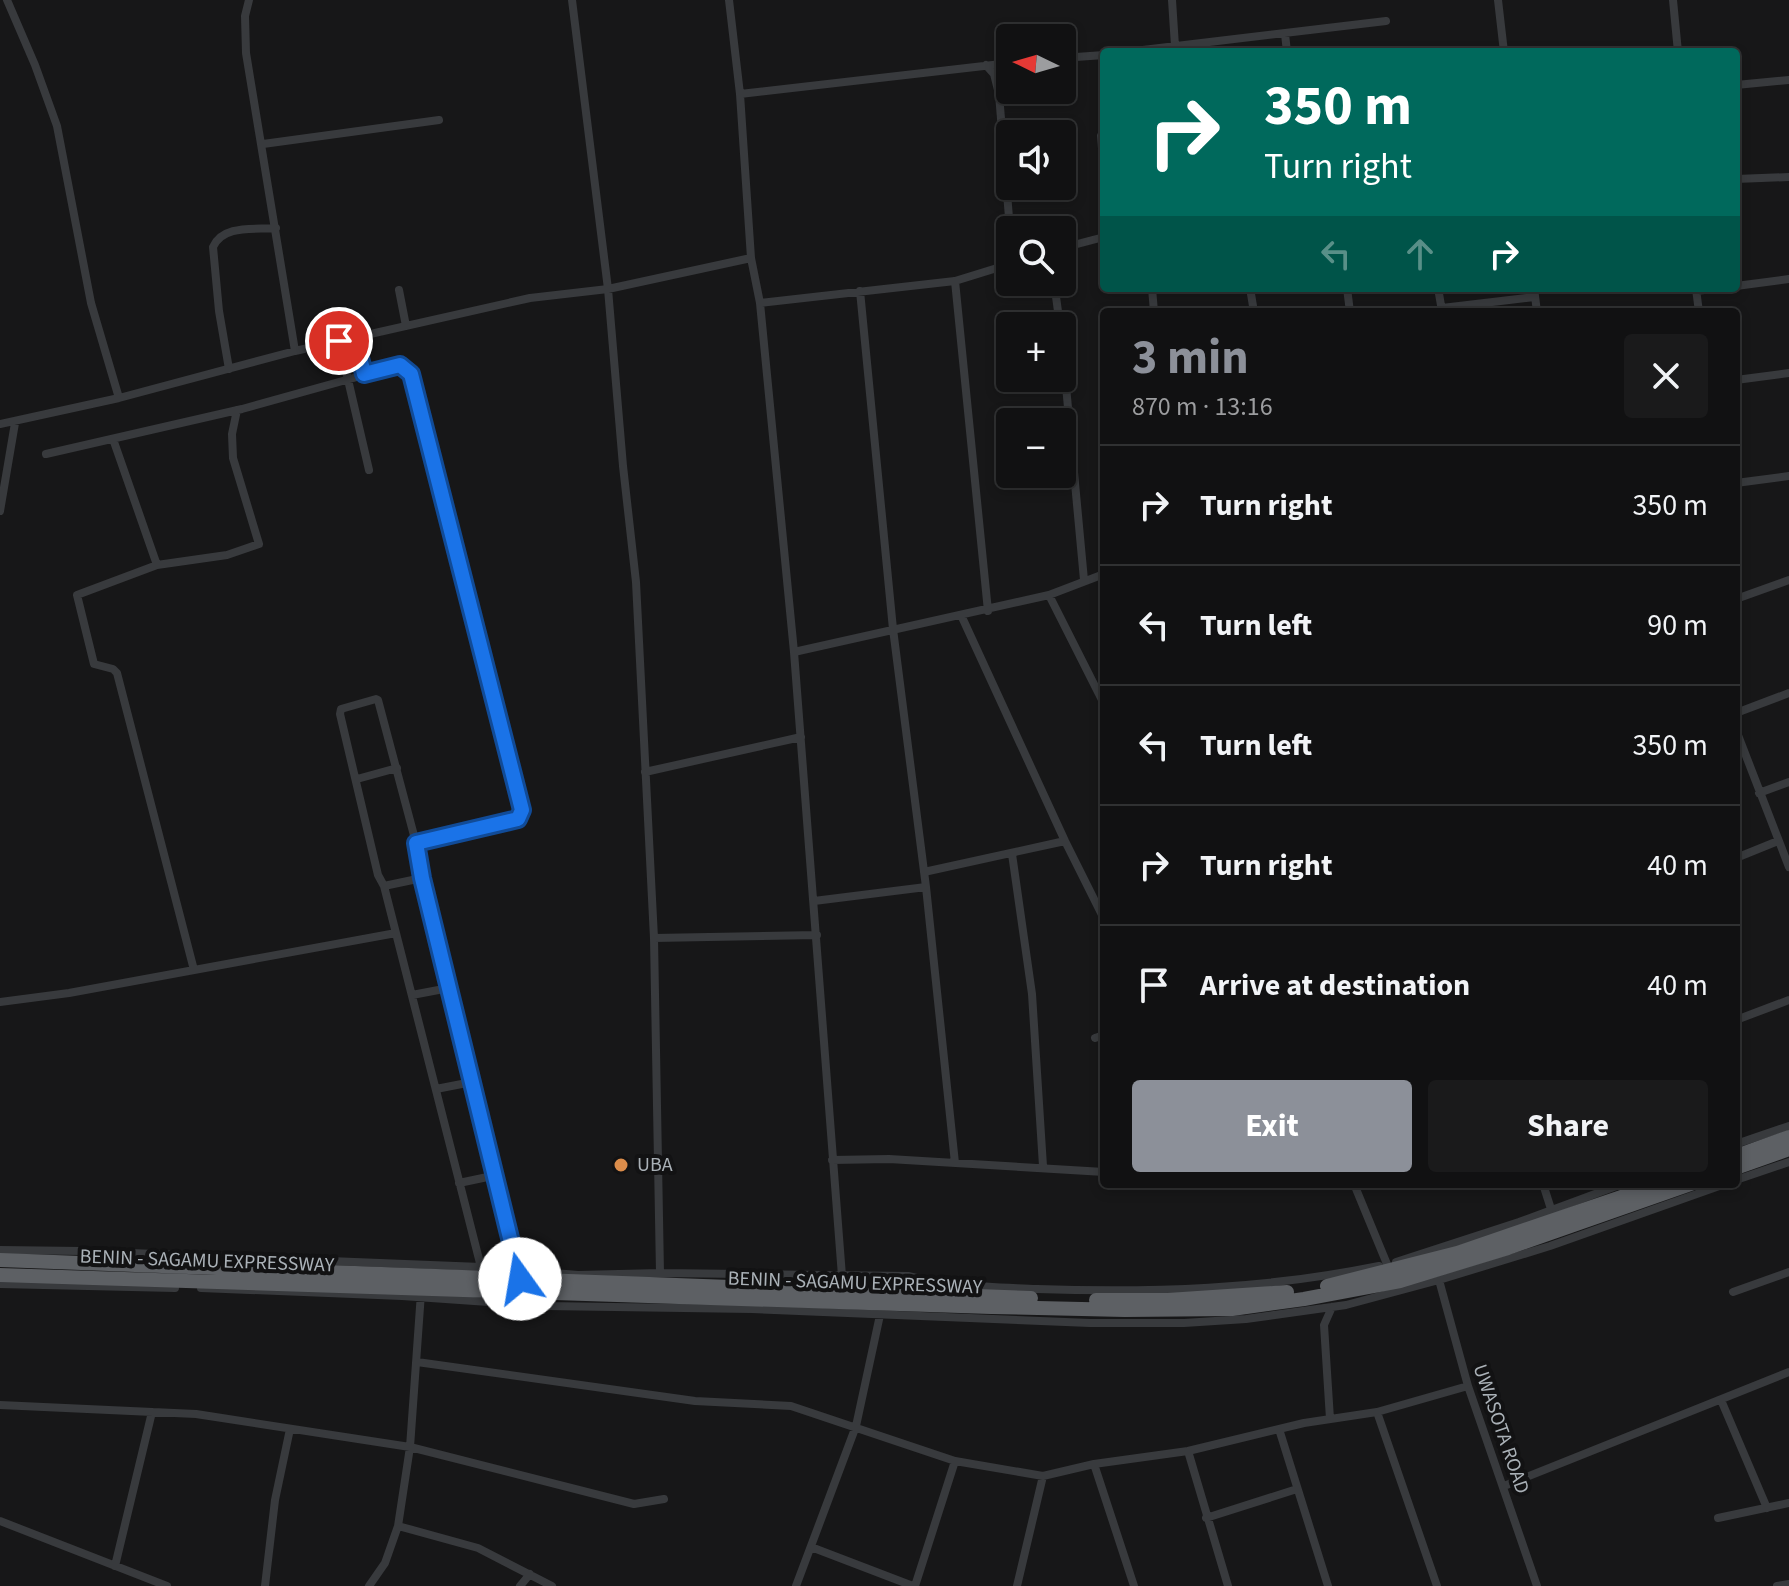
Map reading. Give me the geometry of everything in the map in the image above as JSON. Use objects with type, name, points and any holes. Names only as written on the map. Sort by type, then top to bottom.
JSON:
[{"type":"highway","points":[[1740,1155],[1789,1137]]},
{"type":"highway","points":[[1740,1167],[1789,1149]]},
{"type":"highway","points":[[0,1260],[482,1272],[1168,1300],[1274,1294],[1359,1279],[1457,1253],[1647,1188]]},
{"type":"highway","name":"BENIN - SAGAMU EXPRESSWAY","points":[[0,1275],[991,1313],[1232,1309],[1316,1297],[1412,1277],[1508,1248],[1680,1188]]},
{"type":"street","points":[[7,0],[57,126],[88,290],[119,398]]},
{"type":"street","points":[[249,0],[245,16],[246,53],[295,351]]},
{"type":"street","points":[[572,0],[608,289],[636,582],[654,938],[660,1273]]},
{"type":"street","points":[[729,0],[740,94],[751,258],[760,303],[794,652],[842,1276]]},
{"type":"street","points":[[1172,0],[1175,46]]},
{"type":"street","points":[[1498,0],[1504,48]]},
{"type":"street","points":[[1673,0],[1678,48]]},
{"type":"street","points":[[1159,48],[1188,48],[1386,21]]},
{"type":"street","points":[[1285,34],[1287,48]]},
{"type":"street","points":[[1076,57],[1100,55]]},
{"type":"street","points":[[740,94],[996,67]]},
{"type":"street","points":[[991,68],[1003,129],[1009,216]]},
{"type":"street","points":[[1740,85],[1789,80]]},
{"type":"street","points":[[263,144],[439,120]]},
{"type":"street","points":[[1740,179],[1789,177]]},
{"type":"street","points":[[229,369],[213,247],[216,239],[229,231],[276,228]]},
{"type":"street","points":[[1076,244],[1100,238]]},
{"type":"street","points":[[0,424],[119,398],[295,351],[530,298],[608,289],[751,258]]},
{"type":"street","points":[[760,303],[955,281],[996,268]]},
{"type":"street","points":[[1740,285],[1789,279]]},
{"type":"street","points":[[955,281],[988,611]]},
{"type":"street","points":[[399,290],[406,326]]},
{"type":"street","points":[[860,291],[893,629],[926,887],[955,1163]]},
{"type":"street","points":[[1452,308],[1534,292]]},
{"type":"street","points":[[355,337],[364,374]]},
{"type":"street","points":[[339,341],[369,470]]},
{"type":"street","points":[[46,454],[237,410],[400,365],[411,374],[522,810],[518,819],[416,843]]},
{"type":"street","points":[[1740,379],[1789,373]]},
{"type":"street","points":[[1067,392],[1084,580]]},
{"type":"street","points":[[194,970],[117,673],[94,664],[77,595],[157,565],[227,555],[259,544],[233,458],[232,434],[237,410]]},
{"type":"street","points":[[0,511],[15,423]]},
{"type":"street","points":[[113,439],[157,565]]},
{"type":"street","points":[[1740,482],[1789,476]]},
{"type":"street","points":[[794,652],[988,611],[1049,595],[1100,575]]},
{"type":"street","points":[[1740,598],[1789,580]]},
{"type":"street","points":[[1049,595],[1100,696]]},
{"type":"street","points":[[961,615],[1100,911]]},
{"type":"street","points":[[1740,711],[1789,693]]},
{"type":"street","points":[[0,1250],[81,1251],[482,1272],[384,886],[378,875],[366,829],[340,714],[341,709],[376,699],[416,843],[519,1274],[909,1276],[942,1285],[1108,1291],[1245,1286],[1330,1276],[1387,1264],[1519,1222],[1611,1188]]},
{"type":"street","points":[[645,772],[801,737]]},
{"type":"street","points":[[1741,759],[1759,793],[1789,867]]},
{"type":"street","points":[[357,779],[397,768]]},
{"type":"street","points":[[1759,793],[1789,782]]},
{"type":"street","points":[[924,872],[1065,841]]},
{"type":"street","points":[[1740,856],[1778,841]]},
{"type":"street","points":[[1012,854],[1032,994],[1043,1166]]},
{"type":"street","points":[[384,886],[422,878]]},
{"type":"street","points":[[814,901],[926,887]]},
{"type":"street","points":[[0,1002],[396,933]]},
{"type":"street","points":[[654,938],[817,935]]},
{"type":"street","points":[[412,995],[449,988]]},
{"type":"street","points":[[1740,1018],[1789,1000]]},
{"type":"street","points":[[436,1089],[472,1082]]},
{"type":"street","points":[[1740,1143],[1789,1126]]},
{"type":"street","points":[[832,1160],[889,1159],[1100,1172]]},
{"type":"street","points":[[1740,1179],[1789,1162]]},
{"type":"street","points":[[459,1183],[497,1175]]},
{"type":"street","points":[[1356,1188],[1387,1264]]},
{"type":"street","points":[[1544,1188],[1551,1209]]},
{"type":"street","points":[[0,1284],[421,1292],[558,1307],[726,1308],[880,1315],[991,1313],[1184,1323],[1246,1319],[1332,1307],[1439,1280],[1550,1246],[1714,1188]]},
{"type":"street","points":[[1733,1292],[1789,1272]]},
{"type":"street","name":"UWASOTA ROAD","points":[[1439,1280],[1468,1386],[1537,1586]]},
{"type":"street","points":[[369,1586],[385,1563],[398,1526],[410,1447],[421,1292]]},
{"type":"street","points":[[1330,1419],[1324,1325],[1332,1307]]},
{"type":"street","points":[[796,1586],[856,1426],[880,1315]]},
{"type":"street","points":[[417,1362],[695,1401],[791,1406],[955,1461],[1043,1476],[1094,1464],[1188,1451],[1279,1429],[1377,1412],[1468,1386]]},
{"type":"street","points":[[1504,1486],[1789,1372]]},
{"type":"street","points":[[1721,1400],[1767,1508]]},
{"type":"street","points":[[0,1405],[196,1414],[410,1447],[634,1504],[664,1499]]},
{"type":"street","points":[[115,1566],[152,1412]]},
{"type":"street","points":[[1377,1412],[1437,1586]]},
{"type":"street","points":[[265,1586],[275,1500],[290,1429]]},
{"type":"street","points":[[1279,1429],[1328,1586]]},
{"type":"street","points":[[1188,1451],[1228,1586]]},
{"type":"street","points":[[811,1547],[914,1586],[955,1461]]},
{"type":"street","points":[[1094,1464],[1134,1586]]},
{"type":"street","points":[[1017,1586],[1043,1476]]},
{"type":"street","points":[[1206,1518],[1297,1489]]},
{"type":"street","points":[[1718,1518],[1789,1503]]},
{"type":"street","points":[[0,1521],[167,1586]]},
{"type":"street","points":[[398,1526],[478,1548],[552,1586]]},
{"type":"street","points":[[520,1586],[530,1574]]},
{"type":"street","points":[[1777,1586],[1789,1584]]},
{"type":"place","name":"UBA","points":[[621,1165]]},
{"type":"route","points":[[339,341],[355,337],[364,374],[400,365],[411,374],[522,810],[518,819],[416,843],[520,1279]]}]
